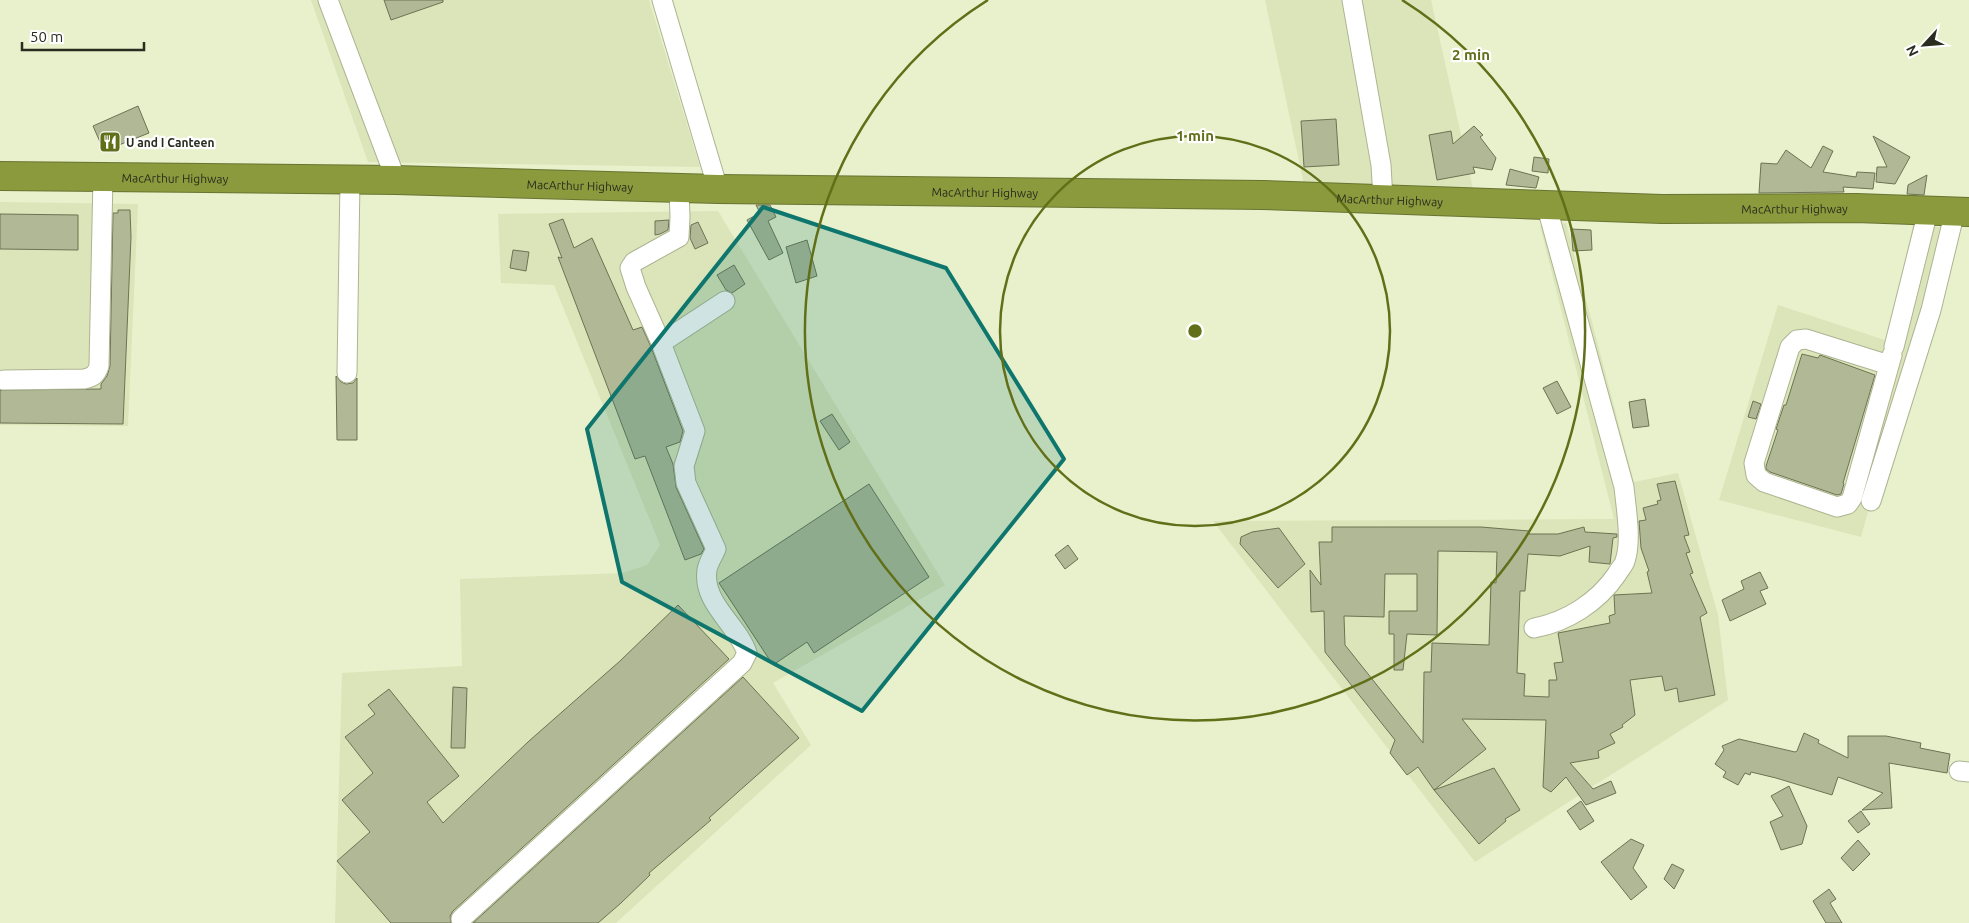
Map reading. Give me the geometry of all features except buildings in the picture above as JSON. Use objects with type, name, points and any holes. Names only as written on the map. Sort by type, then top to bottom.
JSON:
[{"type":"highway","name":"MacArthur Highway","points":[[0,176],[396,180],[718,189],[1262,195],[1662,209],[1856,208],[1962,211]]},
{"type":"street","points":[[328,0],[396,180]]},
{"type":"street","points":[[662,0],[718,189]]},
{"type":"street","points":[[1352,0],[1382,165],[1383,199]]},
{"type":"street","points":[[4,380],[84,379],[92,378],[96,374],[99,366],[103,177]]},
{"type":"street","points":[[347,373],[350,180]]},
{"type":"street","points":[[460,919],[742,663],[747,653],[743,642],[713,599],[706,579],[707,568],[716,549],[686,483],[684,466],[695,432],[661,344],[636,288],[630,268],[634,262],[678,237],[680,217],[679,188]]},
{"type":"street","points":[[1534,628],[1549,625],[1574,614],[1607,588],[1625,561],[1628,530],[1624,487],[1546,204]]},
{"type":"street","points":[[1892,355],[1806,339],[1797,340],[1790,347],[1754,462],[1756,475],[1764,482],[1837,507],[1848,504],[1852,498],[1892,355],[1928,211]]},
{"type":"street","points":[[1871,501],[1962,211]]},
{"type":"street","points":[[661,344],[725,301]]},
{"type":"highlighted area","points":[[763,207],[946,268],[1064,459],[862,711],[622,582],[587,429]]},
{"type":"shaded area","points":[[311,0],[649,0],[700,167],[368,162]]},
{"type":"shaded area","points":[[1265,0],[1431,0],[1473,189],[1304,185]]},
{"type":"shaded area","points":[[0,202],[138,204],[128,426],[0,425]]},
{"type":"shaded area","points":[[718,211],[945,585],[773,683],[811,745],[616,923],[335,923],[342,673],[462,666],[460,579],[622,573],[647,565],[660,545],[554,285],[501,283],[498,214]]},
{"type":"shaded area","points":[[1566,223],[1634,482],[1678,473],[1718,615],[1728,700],[1475,862],[1213,521],[1614,519],[1540,226]]},
{"type":"shaded area","points":[[1913,224],[1947,228],[1861,537],[1719,500],[1778,305],[1888,341]]},
{"type":"place","name":"U and I Canteen","points":[[110,142]]}]
